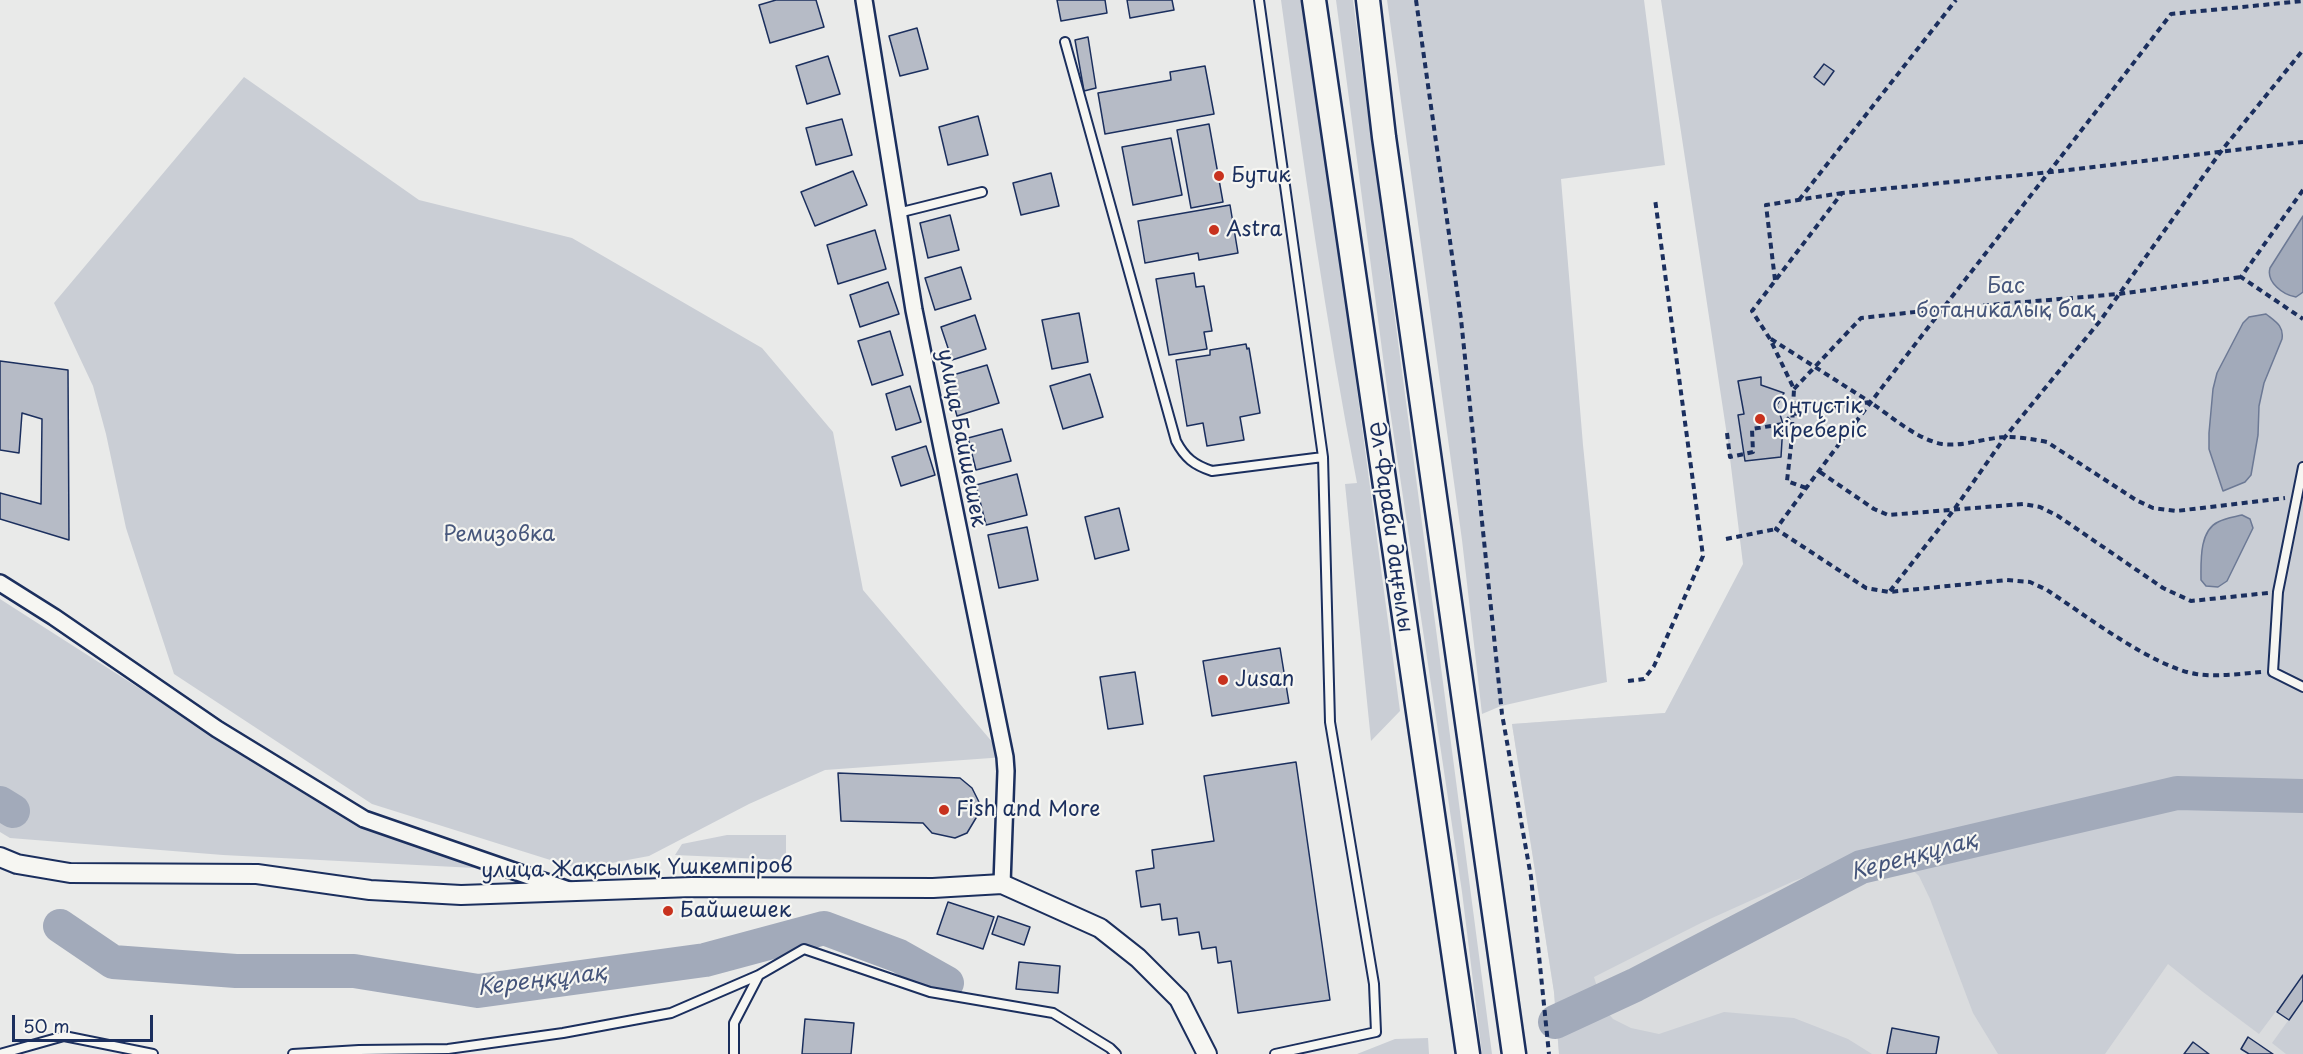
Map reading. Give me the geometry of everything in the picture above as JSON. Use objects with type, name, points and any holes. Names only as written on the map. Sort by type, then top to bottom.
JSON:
[{"type":"main road","name":"Әл-Фараби даңғылы","points":[[1314,0],[1468,1054]]},
{"type":"main road","points":[[1368,0],[1384,136],[1514,1054]]},
{"type":"street","name":"улица Байшешек","points":[[864,0],[916,322],[1005,757],[1002,884]]},
{"type":"street","points":[[0,583],[54,617],[217,729],[364,819],[572,891]]},
{"type":"street","name":"улица Жақсылық Үшкемпіров","points":[[0,857],[17,864],[70,873],[257,873],[381,891],[461,896],[692,887],[933,888],[1002,884],[1100,928],[1138,958],[1179,999],[1207,1054]]},
{"type":"lane","points":[[1259,0],[1323,457],[1330,722],[1374,984],[1376,1032],[1275,1054]]},
{"type":"lane","points":[[1065,42],[1176,441],[1183,455],[1197,466],[1212,471],[1323,457]]},
{"type":"lane","points":[[898,213],[982,192]]},
{"type":"lane","points":[[2303,467],[2278,592],[2273,672],[2303,687]]},
{"type":"lane","points":[[293,1054],[359,1050],[448,1049],[563,1033],[670,1013],[759,975],[804,949],[930,992],[1053,1013],[1116,1054]]},
{"type":"lane","points":[[734,1054],[734,1023],[759,975]]},
{"type":"lane","points":[[0,1054],[64,1036],[153,1054]]},
{"type":"path","points":[[1416,0],[1461,319],[1502,714],[1531,878],[1549,1054]]},
{"type":"path","points":[[1799,200],[1956,0]]},
{"type":"path","points":[[1726,539],[1776,529],[1870,402],[2051,172],[2171,14],[2303,1]]},
{"type":"path","points":[[1889,592],[1953,511],[2006,437],[2119,294],[2222,150],[2303,50]]},
{"type":"path","points":[[1775,280],[1766,205],[1842,193],[2051,172],[2303,142]]},
{"type":"path","points":[[2241,277],[2303,190]]},
{"type":"path","points":[[1806,488],[1787,481],[1794,389],[1770,339],[1752,311],[1842,193]]},
{"type":"path","points":[[1629,681],[1644,679],[1654,666],[1702,556],[1655,199]]},
{"type":"path","points":[[1794,389],[1861,318],[2119,294],[2241,277],[2303,319]]},
{"type":"path","points":[[1770,339],[1924,438],[1954,445],[2006,437],[2047,442],[2136,500],[2153,508],[2176,511],[2298,497]]},
{"type":"path","points":[[1727,433],[1730,457],[1743,455],[1753,452],[1752,429],[1783,424],[1793,414],[1870,402]]},
{"type":"path","points":[[1820,472],[1874,509],[1888,515],[2023,504],[2040,507],[2058,516],[2163,588],[2191,601],[2278,592]]},
{"type":"path","points":[[1776,529],[1866,588],[1889,592],[2007,580],[2030,582],[2047,590],[2148,655],[2168,664],[2196,674],[2273,672]]},
{"type":"shaded area","points":[[1693,661],[2303,804],[2303,1054],[1559,1054],[1554,992],[1512,724],[1665,713]]},
{"type":"green space","points":[[1281,0],[1305,0],[1400,711],[1371,741],[1345,484],[1357,483],[1316,242]]},
{"type":"green space","points":[[1336,0],[1353,0],[1492,1054],[1482,1054],[1462,892],[1389,403]]},
{"type":"green space","points":[[1387,0],[1644,0],[1665,165],[1561,179],[1583,445],[1607,682],[1501,706],[1482,714],[1462,540]]},
{"type":"green space","name":"Бас ботаникалық бақ","points":[[1661,0],[2303,0],[2303,975],[2259,1034],[2168,964],[2105,1054],[1998,1054],[1973,1013],[1919,876],[1902,860],[1887,853],[1869,853],[1794,881],[1701,923],[1594,977],[1603,1007],[1613,1019],[1631,1028],[1659,1034],[1724,1012],[1794,1018],[1848,1039],[1872,1054],[1559,1054],[1554,992],[1512,724],[1665,713],[1743,564],[1728,442]]},
{"type":"green space","name":"Ремизовка","points":[[244,77],[419,200],[572,238],[762,348],[833,432],[863,590],[1005,757],[825,770],[749,804],[649,856],[579,869],[372,804],[174,674],[126,528],[93,386],[54,303]]},
{"type":"green space","points":[[0,599],[306,795],[361,825],[475,868],[223,855],[10,838],[0,832]]},
{"type":"green space","points":[[727,835],[786,835],[786,860],[675,855],[682,844]]},
{"type":"green space","points":[[2303,1000],[2303,1054],[2286,1054],[2272,1043]]},
{"type":"green space","points":[[1428,1038],[1429,1054],[1357,1054],[1395,1039]]},
{"type":"water","points":[[2303,216],[2303,292],[2296,297],[2286,294],[2277,287],[2269,273]]},
{"type":"water","points":[[2266,314],[2280,327],[2282,339],[2264,383],[2251,475],[2245,482],[2223,491],[2209,449],[2213,389],[2217,373],[2243,323],[2249,317]]},
{"type":"water","points":[[2242,515],[2250,519],[2253,528],[2227,581],[2218,587],[2206,586],[2201,580],[2201,565],[2202,548],[2207,532],[2221,521]]},
{"type":"building","points":[[776,0],[816,0],[824,27],[770,43],[759,5]]},
{"type":"building","points":[[1057,0],[1105,0],[1107,13],[1061,21]]},
{"type":"building","points":[[1127,0],[1172,0],[1174,10],[1130,18]]},
{"type":"building","points":[[917,28],[928,69],[900,76],[889,36]]},
{"type":"building","points":[[1088,37],[1096,88],[1084,91],[1075,40]]},
{"type":"building","points":[[828,56],[840,94],[807,104],[796,66]]},
{"type":"building","points":[[1824,64],[1834,71],[1824,85],[1814,77]]},
{"type":"building","points":[[1205,66],[1214,114],[1105,134],[1098,93],[1171,80],[1170,72]]},
{"type":"building","points":[[978,116],[988,155],[948,165],[939,127]]},
{"type":"building","points":[[842,119],[852,155],[816,165],[806,128]]},
{"type":"building","points":[[1209,124],[1223,202],[1191,208],[1177,130]]},
{"type":"building","points":[[1171,138],[1182,195],[1133,205],[1122,147]]},
{"type":"building","points":[[853,171],[867,205],[815,226],[801,192]]},
{"type":"building","points":[[1051,173],[1059,206],[1021,215],[1013,183]]},
{"type":"building","points":[[1230,205],[1238,253],[1199,260],[1198,253],[1145,263],[1138,221]]},
{"type":"building","points":[[950,215],[959,250],[928,258],[920,223]]},
{"type":"building","points":[[875,230],[886,269],[838,284],[827,245]]},
{"type":"building","points":[[961,267],[971,299],[935,310],[925,278]]},
{"type":"building","points":[[1194,273],[1196,287],[1204,286],[1212,331],[1204,332],[1207,349],[1169,355],[1156,279]]},
{"type":"building","points":[[888,282],[899,314],[860,327],[850,295]]},
{"type":"building","points":[[1079,313],[1088,362],[1052,369],[1042,320]]},
{"type":"building","points":[[975,315],[986,349],[952,360],[941,327]]},
{"type":"building","points":[[890,331],[903,375],[872,385],[858,341]]},
{"type":"building","points":[[1246,344],[1247,349],[1249,348],[1260,413],[1240,417],[1244,440],[1207,446],[1203,423],[1187,426],[1176,360],[1210,355],[1210,350]]},
{"type":"building","points":[[0,361],[68,370],[69,540],[0,519],[0,493],[41,504],[42,419],[22,413],[19,453],[0,450]]},
{"type":"building","points":[[987,365],[999,403],[957,416],[946,377]]},
{"type":"building","points":[[1090,374],[1103,417],[1063,429],[1050,386]]},
{"type":"building","name":"Оңтүстік кіреберіс","points":[[1761,377],[1761,385],[1784,393],[1777,405],[1783,424],[1781,457],[1745,461],[1738,415],[1744,414],[1738,381]]},
{"type":"building","points":[[910,386],[921,422],[896,430],[886,394]]},
{"type":"building","points":[[1002,429],[1011,461],[976,470],[968,438]]},
{"type":"building","points":[[926,446],[935,475],[901,486],[892,457]]},
{"type":"building","points":[[1017,474],[1027,515],[986,525],[976,485]]},
{"type":"building","points":[[1119,508],[1129,550],[1095,559],[1085,517]]},
{"type":"building","points":[[1027,527],[1038,580],[999,588],[988,535]]},
{"type":"building","points":[[1280,648],[1289,703],[1212,716],[1203,661]]},
{"type":"building","points":[[1135,672],[1143,724],[1108,729],[1100,677]]},
{"type":"building","points":[[1296,762],[1330,1000],[1238,1013],[1231,961],[1218,963],[1216,947],[1202,949],[1199,932],[1179,935],[1177,918],[1162,920],[1160,904],[1141,907],[1136,871],[1154,868],[1152,850],[1214,841],[1204,776]]},
{"type":"building","points":[[838,773],[960,778],[972,788],[979,802],[979,813],[967,833],[955,838],[932,833],[923,823],[841,821]]},
{"type":"building","points":[[948,902],[994,917],[983,949],[937,934]]},
{"type":"building","points":[[998,916],[1030,927],[1024,945],[992,934]]},
{"type":"building","points":[[1019,962],[1060,966],[1058,993],[1016,989]]},
{"type":"building","points":[[2303,975],[2303,1000],[2289,1020],[2277,1012]]},
{"type":"building","points":[[805,1019],[854,1023],[851,1054],[802,1054]]},
{"type":"building","points":[[1892,1028],[1939,1037],[1936,1054],[1887,1054]]},
{"type":"building","points":[[2248,1037],[2273,1054],[2249,1054],[2241,1049]]},
{"type":"building","points":[[2193,1042],[2209,1054],[2184,1054]]},
{"type":"waterway","name":"Кереңқұлақ","points":[[1555,1022],[1635,985],[1861,867],[2177,793],[2303,796]]},
{"type":"waterway","name":"Кереңқұлақ","points":[[0,803],[13,811]]},
{"type":"waterway","name":"Кереңқұлақ","points":[[60,926],[113,962],[236,971],[354,971],[478,991],[705,960],[824,928],[899,956],[947,983]]},
{"type":"place","name":"Бутик","points":[[1219,176]]},
{"type":"place","name":"Astra","points":[[1214,230]]},
{"type":"place","name":"Оңтүстік кіреберіс","points":[[1760,419]]},
{"type":"place","name":"Jusan","points":[[1223,680]]},
{"type":"place","name":"Fish and More","points":[[944,810]]},
{"type":"place","name":"Байшешек","points":[[668,911]]}]
